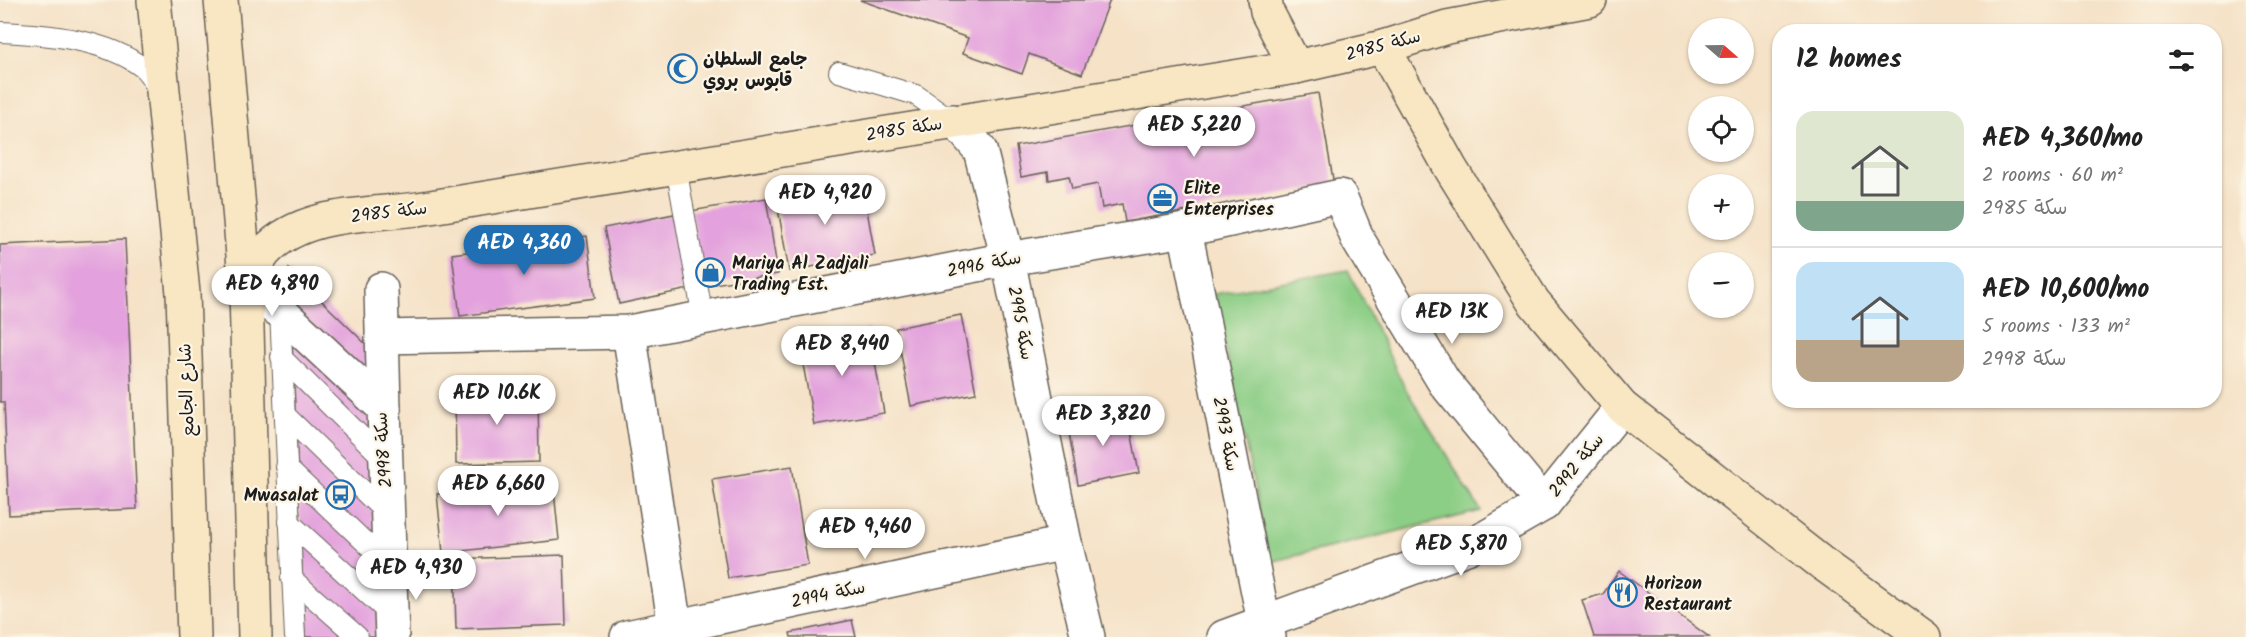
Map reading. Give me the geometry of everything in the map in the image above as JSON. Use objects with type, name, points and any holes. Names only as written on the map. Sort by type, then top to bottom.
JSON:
[{"type":"street","name":"شارع الجامع","points":[[154,0],[183,293],[194,637]]},
{"type":"street","points":[[221,0],[246,290],[255,637]]},
{"type":"street","points":[[1265,0],[1267,12],[1296,67]]},
{"type":"street","name":"سكة 2985","points":[[246,290],[263,254],[287,233],[320,220],[418,209],[1296,67],[1383,47],[1447,27],[1590,0]]},
{"type":"street","points":[[1383,47],[1451,169],[1533,301],[1622,406],[1819,561],[1924,637]]},
{"type":"street","points":[[980,150],[987,128],[996,114]]},
{"type":"street","name":"سكة 2995","points":[[953,121],[980,150],[1008,259],[1065,543],[1088,637]]},
{"type":"street","name":"سكة 2996","points":[[382,337],[629,332],[1008,259],[1185,230],[1340,196],[1358,240],[1444,382],[1544,504]]},
{"type":"street","name":"سكة 2993","points":[[1185,230],[1266,630]]},
{"type":"street","points":[[381,289],[384,408]]},
{"type":"street","name":"سكة 2998","points":[[246,290],[280,311],[384,408],[392,626]]},
{"type":"street","points":[[629,332],[675,627]]},
{"type":"street","name":"سكة 2992","points":[[1224,637],[1266,630],[1469,547],[1544,504],[1622,406]]},
{"type":"street","name":"سكة 2994","points":[[627,637],[1065,543]]},
{"type":"lane","points":[[0,32],[62,39],[112,50],[144,69],[163,96]]},
{"type":"lane","points":[[839,72],[916,95],[953,121]]},
{"type":"lane","points":[[676,167],[703,318]]},
{"type":"lane","points":[[280,311],[291,578],[296,636]]},
{"type":"lane","points":[[281,357],[385,460]]},
{"type":"lane","points":[[285,415],[387,514]]},
{"type":"lane","points":[[286,467],[390,566]]},
{"type":"lane","points":[[289,522],[392,626]]},
{"type":"lane","points":[[291,578],[358,637]]},
{"type":"green space","points":[[1348,270],[1405,388],[1481,511],[1270,562],[1214,294]]},
{"type":"building","points":[[860,0],[1110,0],[1082,74],[1029,54],[1022,74],[963,53],[968,38]]},
{"type":"building","points":[[1318,93],[1334,185],[1125,222],[1122,204],[1102,208],[1098,184],[1072,189],[1069,176],[1049,180],[1048,172],[1021,177],[1016,146]]},
{"type":"building","points":[[862,182],[875,255],[789,271],[776,197]]},
{"type":"building","points":[[766,198],[778,274],[702,286],[691,211]]},
{"type":"building","points":[[674,214],[689,289],[619,304],[604,228]]},
{"type":"building","points":[[587,236],[595,298],[460,316],[452,254]]},
{"type":"building","points":[[125,239],[137,509],[9,515],[4,402],[0,402],[0,245]]},
{"type":"building","name":"Mwasalat","points":[[289,269],[375,353],[386,637],[305,637]]},
{"type":"building","points":[[961,315],[976,393],[911,406],[896,328]]},
{"type":"building","points":[[869,329],[884,413],[814,425],[799,342]]},
{"type":"building","points":[[538,389],[539,462],[456,464],[455,391]]},
{"type":"building","points":[[1127,410],[1139,473],[1078,485],[1067,421]]},
{"type":"building","points":[[792,466],[808,565],[728,578],[712,479]]},
{"type":"building","points":[[553,481],[559,540],[443,553],[437,494]]},
{"type":"building","points":[[564,555],[566,625],[456,629],[454,559]]},
{"type":"building","points":[[1619,571],[1709,637],[1594,637],[1582,600],[1603,594]]},
{"type":"building","points":[[852,620],[856,637],[791,637],[790,633]]},
{"type":"place","name":"جامع السلطان قابوس بروي","points":[[682,69]]},
{"type":"place","name":"Elite Enterprises","points":[[1163,198]]},
{"type":"place","name":"Mariya Al Zadjali Trading Est.","points":[[711,273]]},
{"type":"place","name":"Mwasalat","points":[[340,495]]},
{"type":"place","name":"Horizon Restaurant","points":[[1623,593]]}]
